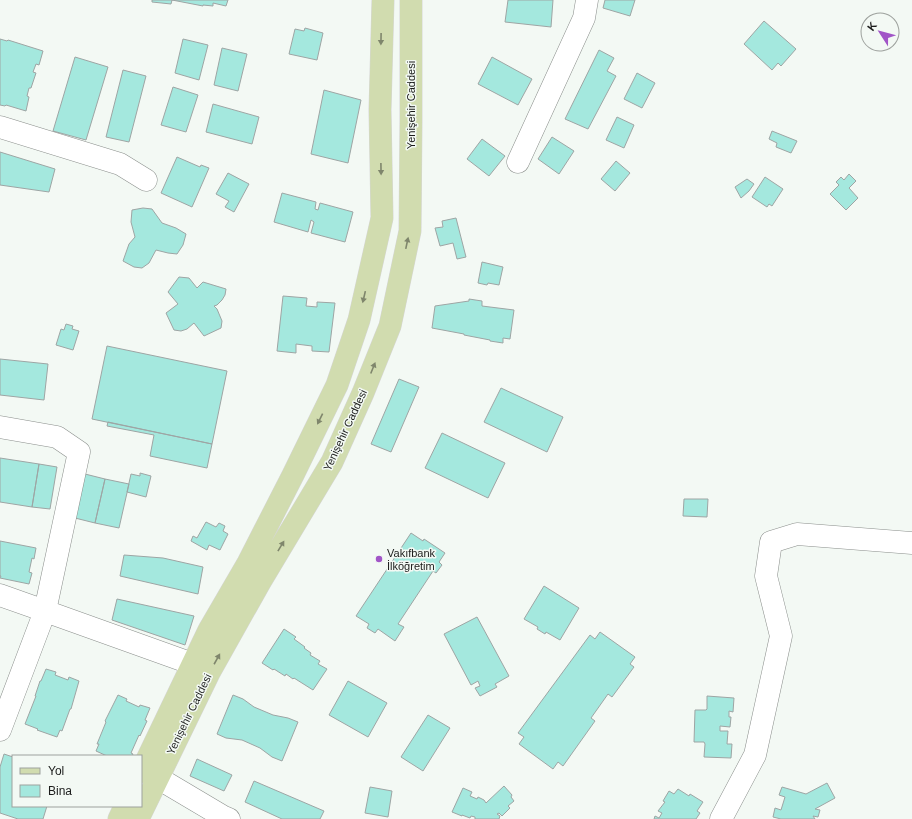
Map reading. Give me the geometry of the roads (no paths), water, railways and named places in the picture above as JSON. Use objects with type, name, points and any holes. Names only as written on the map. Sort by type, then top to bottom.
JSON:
[{"type":"main road","name":"Yenişehir Caddesi","points":[[142,803],[149,775],[193,664],[209,630],[248,563],[337,385],[359,320],[382,218],[380,110],[383,0]]},
{"type":"main road","name":"Yenişehir Caddesi","points":[[149,775],[260,582],[332,462],[363,393],[390,326],[410,231],[411,0]]},
{"type":"main road","points":[[118,819],[124,807]]},
{"type":"main road","name":"Yenişehir Caddesi","points":[[138,819],[141,807]]},
{"type":"street","points":[[518,162],[584,18],[587,0]]},
{"type":"street","points":[[0,127],[120,164],[146,180]]},
{"type":"street","points":[[0,427],[57,438],[79,452],[44,611],[0,730]]},
{"type":"street","points":[[721,819],[755,755],[781,636],[766,576],[771,542],[797,534],[912,543]]},
{"type":"street","points":[[0,595],[193,664]]},
{"type":"street","points":[[149,775],[229,819]]},
{"type":"place","name":"Vakıfbank İlköğretim","points":[[379,559]]}]
